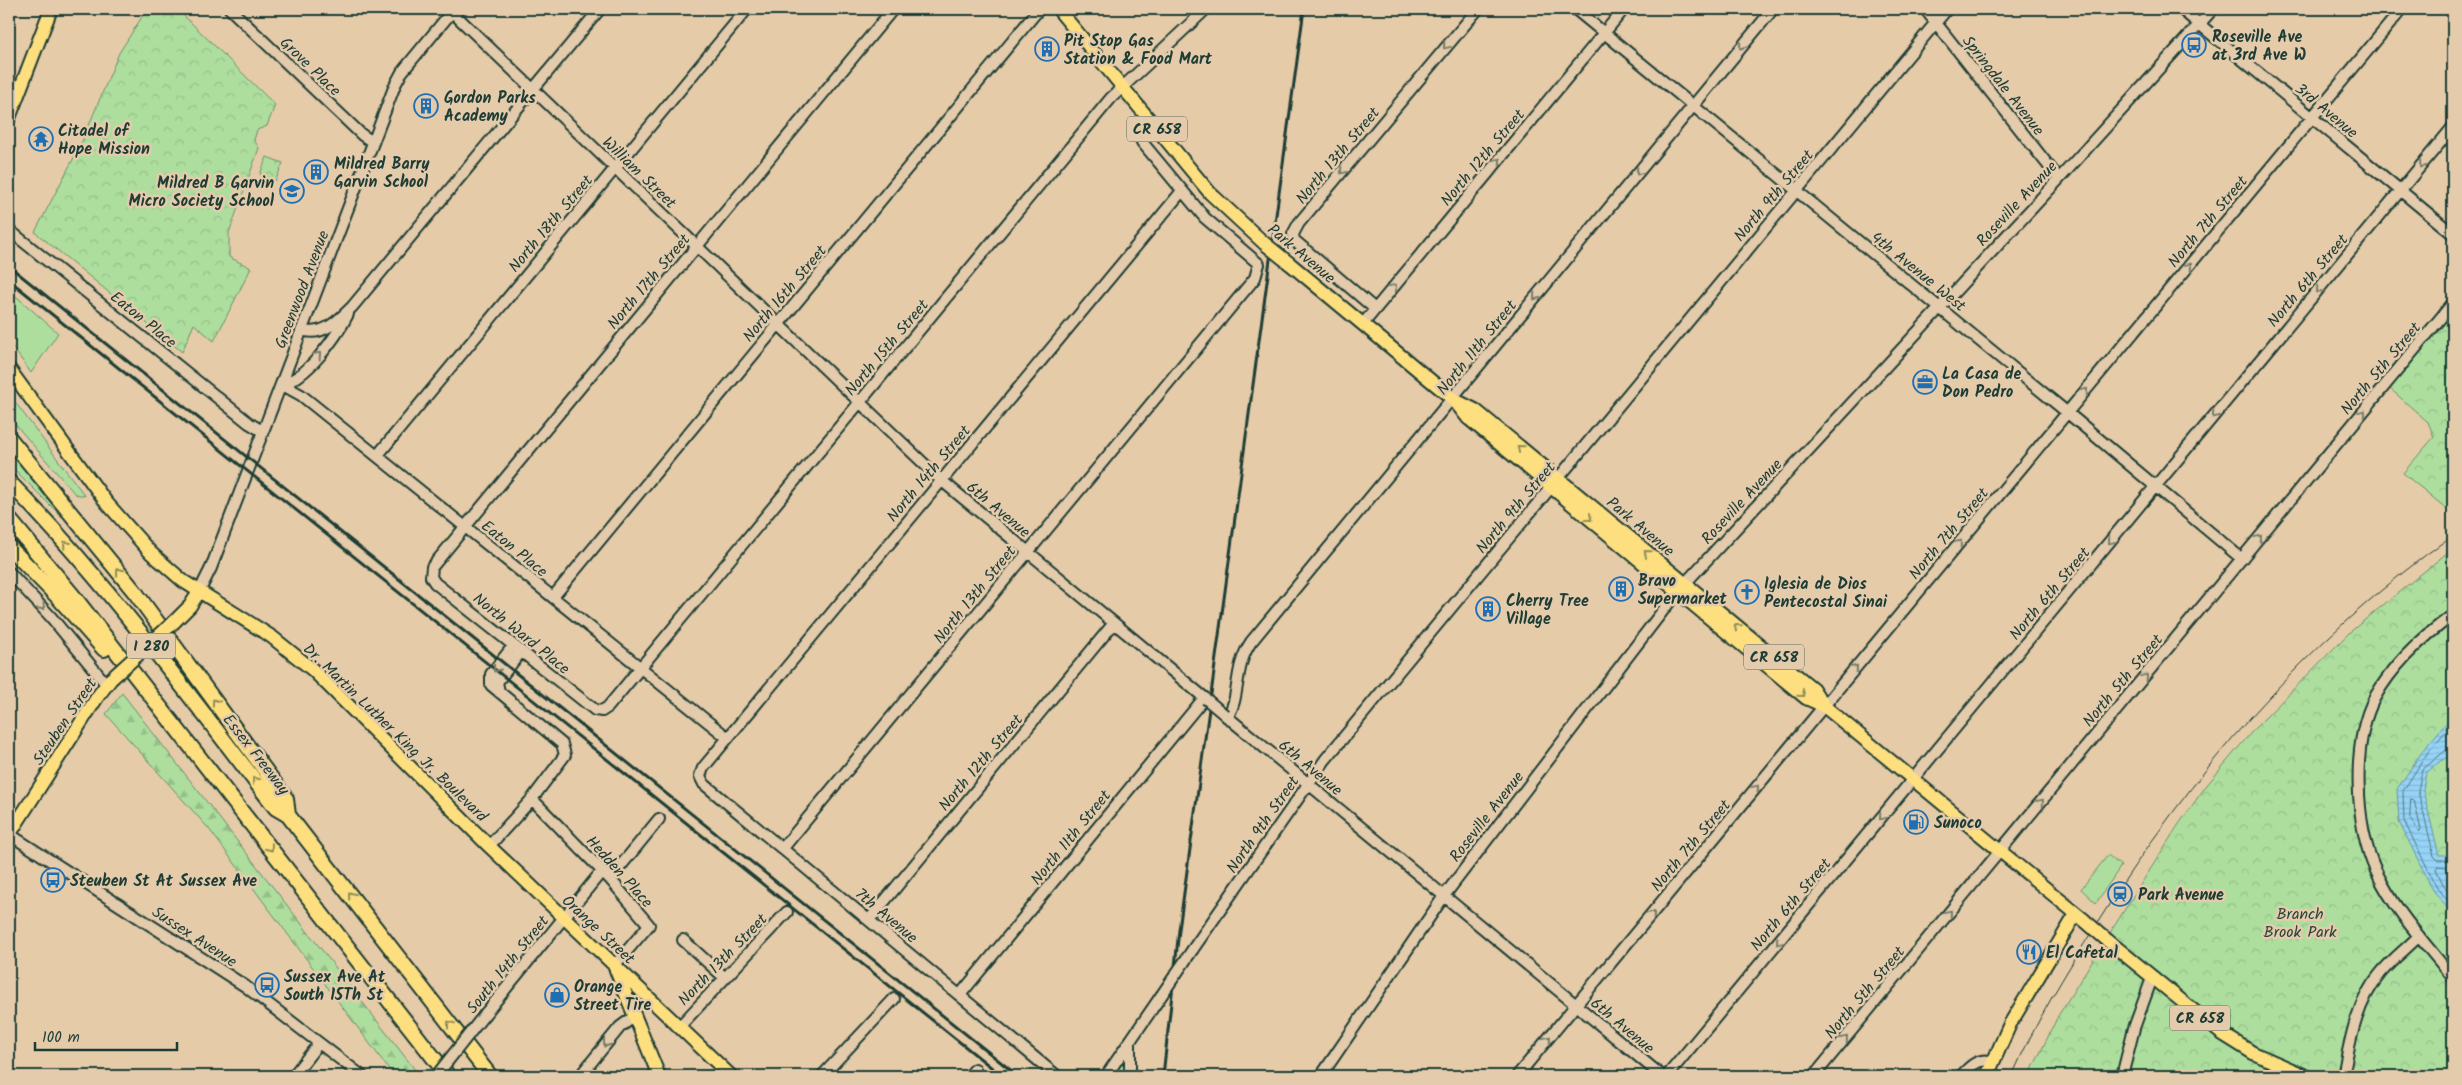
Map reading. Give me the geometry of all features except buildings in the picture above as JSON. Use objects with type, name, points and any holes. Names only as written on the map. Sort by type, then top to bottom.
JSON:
[{"type":"highway","points":[[9,438],[135,592],[286,799],[288,815]]},
{"type":"highway","name":"Essex Freeway","points":[[9,482],[96,578],[276,808],[288,815],[490,1076]]},
{"type":"highway","name":"I 280","points":[[9,519],[74,597],[448,1076]]},
{"type":"highway","points":[[9,547],[67,607],[229,796]]},
{"type":"main road","points":[[9,118],[51,9]]},
{"type":"main road","name":"Park Avenue","points":[[1058,9],[1216,199],[1264,243],[1453,399],[1475,410],[1555,483],[1681,588],[1806,698],[1824,706],[2152,978],[2232,1041],[2253,1053],[2306,1076]]},
{"type":"main road","name":"Dr. Martin Luther King Jr. Boulevard","points":[[9,370],[75,461],[128,528],[163,565],[199,592],[272,637],[306,664],[489,846]]},
{"type":"main road","name":"Steuben Street","points":[[9,834],[109,682],[190,606],[199,592]]},
{"type":"main road","name":"Orange Street","points":[[489,846],[731,1076]]},
{"type":"main road","points":[[1987,1076],[2010,1024],[2080,917]]},
{"type":"main road","points":[[614,966],[660,1076]]},
{"type":"street","name":"Grove Place","points":[[230,9],[362,135],[373,142]]},
{"type":"street","points":[[302,330],[321,331],[339,320],[352,307],[600,9]]},
{"type":"street","name":"North 18th Street","points":[[376,456],[747,9]]},
{"type":"street","name":"North 17th Street","points":[[430,574],[433,564],[893,9]]},
{"type":"street","name":"North 16th Street","points":[[552,597],[1039,9]]},
{"type":"street","name":"North 15th Street","points":[[599,711],[608,707],[1122,86],[1206,9]]},
{"type":"street","name":"North 13th Street","points":[[1375,309],[1294,240],[1293,234],[1299,223],[1478,9]]},
{"type":"street","name":"4th Avenue West","points":[[1575,9],[2068,412],[2242,559]]},
{"type":"street","name":"North 12th Street","points":[[1363,324],[1624,9]]},
{"type":"street","name":"North 11th Street","points":[[1226,716],[1232,707],[1239,664],[1251,642],[1773,9]]},
{"type":"street","name":"Springdale Avenue","points":[[1925,9],[2059,179]]},
{"type":"street","name":"North 9th Street","points":[[1106,1076],[1308,784],[1947,9]]},
{"type":"street","name":"3rd Avenue","points":[[2181,9],[2453,234]]},
{"type":"street","name":"Roseville Avenue","points":[[1321,1076],[1444,896],[1681,588],[2059,179],[2213,9]]},
{"type":"street","name":"North 7th Street","points":[[1517,1076],[2402,9]]},
{"type":"street","name":"Greenwood Avenue","points":[[199,592],[211,568],[399,76],[452,10]]},
{"type":"street","name":"William Street","points":[[452,10],[533,90],[941,480]]},
{"type":"street","points":[[1147,117],[1140,126],[1140,139],[1182,191]]},
{"type":"street","name":"North 6th Street","points":[[1667,1076],[2453,127]]},
{"type":"street","name":"North 13th Street","points":[[783,848],[1255,278],[1259,264],[1205,218],[1182,191]]},
{"type":"street","name":"North 14th Street","points":[[700,776],[703,768],[1182,191]]},
{"type":"street","name":"Eaton Place","points":[[9,230],[249,423],[262,431]]},
{"type":"street","name":"North 5th Street","points":[[1814,1076],[2453,303]]},
{"type":"street","points":[[281,384],[290,382],[302,373],[334,337],[352,307]]},
{"type":"street","name":"Eaton Place","points":[[281,384],[301,395],[728,738]]},
{"type":"street","name":"6th Avenue","points":[[941,480],[1662,1076]]},
{"type":"street","points":[[9,572],[109,682]]},
{"type":"street","name":"North Ward Place","points":[[430,574],[435,582],[517,649],[588,706],[599,711]]},
{"type":"street","points":[[2453,615],[2415,647],[2381,688],[2367,719],[2360,768],[2361,811],[2368,852],[2388,892],[2419,936],[2453,978]]},
{"type":"street","name":"North 12th Street","points":[[869,920],[1114,623]]},
{"type":"street","points":[[489,846],[532,799],[562,762],[566,752],[562,744],[499,692],[497,682],[517,649]]},
{"type":"street","name":"North 11th Street","points":[[960,995],[1205,698]]},
{"type":"street","name":"7th Avenue","points":[[700,776],[704,784],[1057,1076]]},
{"type":"street","name":"Hedden Place","points":[[532,799],[610,879],[648,925],[614,966]]},
{"type":"street","points":[[610,879],[659,818]]},
{"type":"street","name":"Sussex Avenue","points":[[9,834],[235,979],[360,1075]]},
{"type":"street","name":"South 14th Street","points":[[436,1076],[602,871]]},
{"type":"street","name":"North 13th Street","points":[[679,1027],[787,912]]},
{"type":"street","points":[[2343,1076],[2354,1025],[2369,990],[2381,973],[2419,936]]},
{"type":"street","points":[[683,940],[725,978]]},
{"type":"street","points":[[2122,1076],[2134,1028],[2152,978]]},
{"type":"street","points":[[822,1076],[894,999]]},
{"type":"street","points":[[580,1076],[620,1027],[635,1016]]},
{"type":"street","points":[[1130,1042],[1130,1076]]},
{"type":"street","points":[[293,1076],[319,1043]]},
{"type":"street","points":[[1961,1076],[1974,1063],[1986,1060],[1993,1062]]},
{"type":"green space","points":[[147,9],[154,9],[165,15],[172,9],[177,9],[275,105],[267,126],[257,130],[254,140],[259,148],[229,233],[229,257],[251,268],[214,341],[194,324],[182,352],[35,232],[81,144],[119,53]]},
{"type":"green space","points":[[267,157],[283,163],[275,181],[260,174]]},
{"type":"green space","points":[[9,290],[58,333],[31,373],[9,342]]},
{"type":"green space","points":[[2453,310],[2453,514],[2403,473],[2434,437],[2428,422],[2387,386]]},
{"type":"green space","points":[[9,394],[85,496],[75,494],[9,417]]},
{"type":"green space","points":[[9,451],[62,517],[9,464]]},
{"type":"green space","name":"Branch Brook Park","points":[[2453,548],[2453,1076],[2029,1076],[2058,1016],[2179,824],[2206,786],[2255,728],[2350,632]]},
{"type":"green space","points":[[122,693],[416,1071],[411,1076],[394,1076],[209,829],[106,714]]},
{"type":"green space","points":[[2108,855],[2121,866],[2096,903],[2081,889]]},
{"type":"green space","points":[[1126,1052],[1127,1076],[1109,1076]]},
{"type":"water","points":[[2453,715],[2453,752],[2426,773],[2423,790],[2439,855],[2453,855],[2453,915],[2433,890],[2399,822],[2397,789],[2424,749]]},
{"type":"tram line","points":[[2012,1076],[2062,980],[2096,925],[2132,869],[2212,762],[2255,712],[2349,618],[2400,575],[2453,535]]},
{"type":"railway","points":[[1163,1076],[1179,930],[1304,9]]},
{"type":"railway","points":[[9,266],[1018,1076]]},
{"type":"railway","points":[[9,280],[1002,1076]]},
{"type":"place","name":"Roseville Ave at 3rd Ave W","points":[[2194,45]]},
{"type":"place","name":"Pit Stop Gas Station & Food Mart","points":[[1047,49]]},
{"type":"place","name":"Gordon Parks Academy","points":[[426,106]]},
{"type":"place","name":"Citadel of Hope Mission","points":[[41,139]]},
{"type":"place","name":"Mildred Barry Garvin School","points":[[316,172]]},
{"type":"place","name":"Mildred B Garvin Micro Society School","points":[[292,191]]},
{"type":"place","name":"La Casa de Don Pedro","points":[[1925,382]]},
{"type":"place","name":"Bravo Supermarket","points":[[1621,589]]},
{"type":"place","name":"Iglesia de Dios Pentecostal Sinai","points":[[1747,592]]},
{"type":"place","name":"Cherry Tree Village","points":[[1488,609]]},
{"type":"place","name":"Sunoco","points":[[1916,822]]},
{"type":"place","name":"Steuben St At Sussex Ave","points":[[53,880]]},
{"type":"place","name":"Park Avenue","points":[[2120,894]]},
{"type":"place","name":"El Cafetal","points":[[2029,952]]},
{"type":"place","name":"Sussex Ave At South 15Th St","points":[[267,985]]},
{"type":"place","name":"Orange Street Tire","points":[[557,995]]}]
